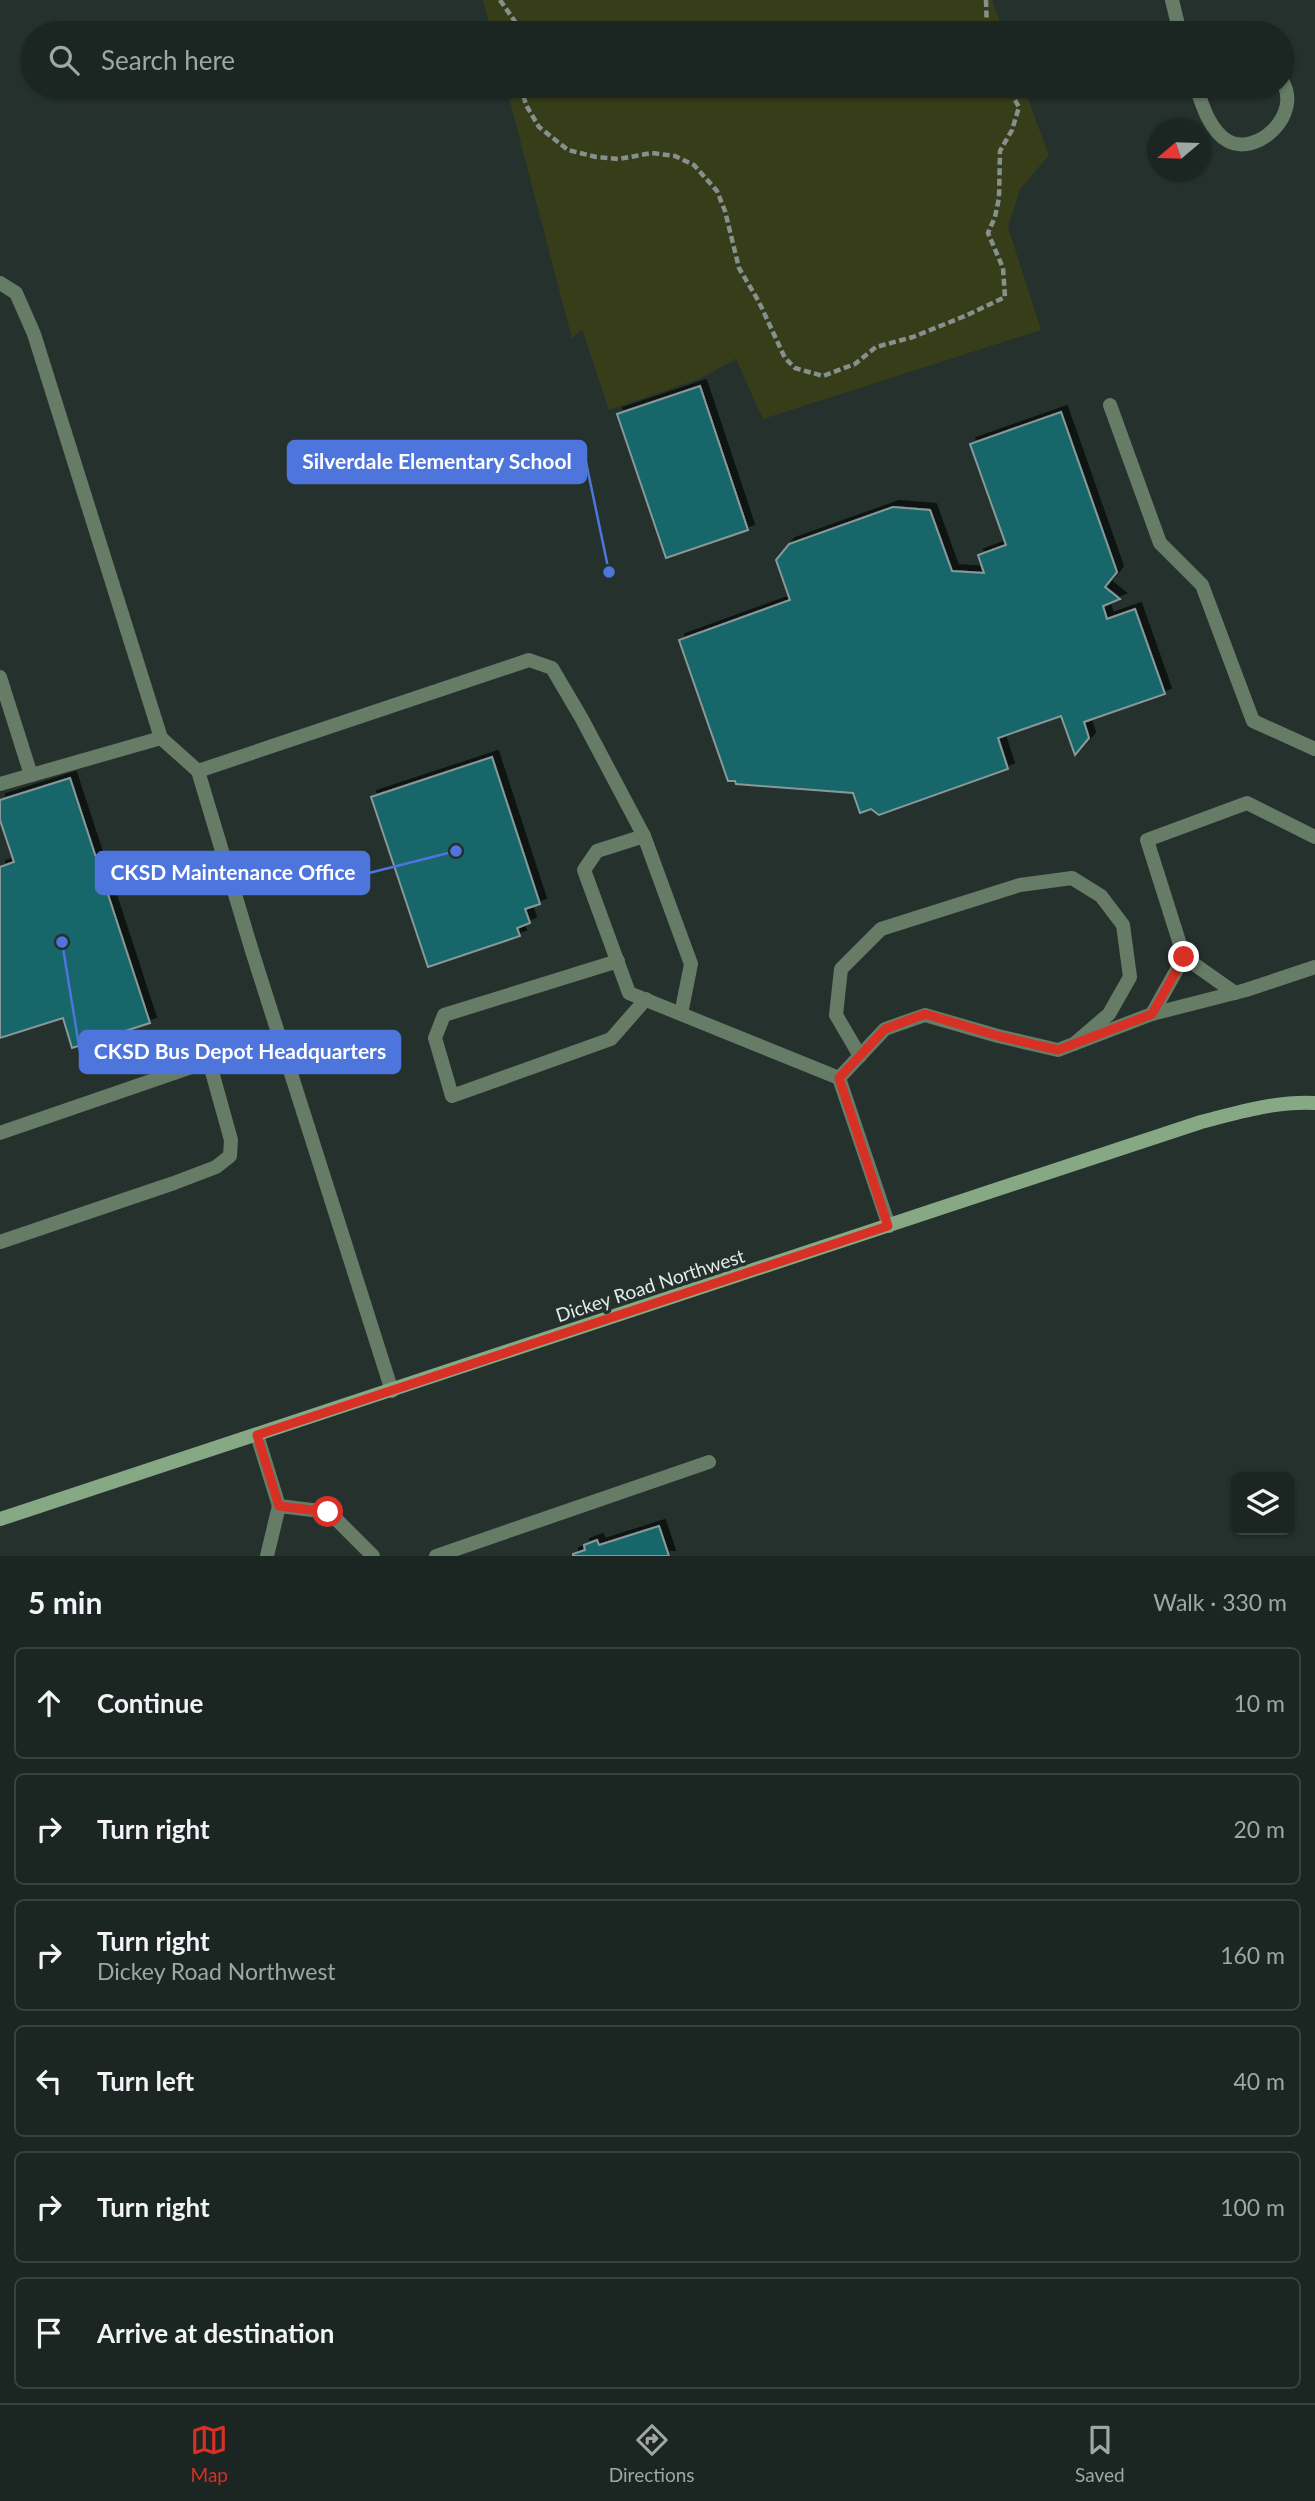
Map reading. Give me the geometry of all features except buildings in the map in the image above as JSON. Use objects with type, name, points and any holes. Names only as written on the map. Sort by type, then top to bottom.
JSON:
[{"type":"street","points":[[1172,0],[1177,21]]},
{"type":"street","points":[[1201,98],[1214,129],[1230,142],[1253,143],[1275,130],[1287,109],[1286,98]]},
{"type":"street","points":[[0,283],[16,293],[34,334],[161,738],[198,771],[279,1037],[392,1391]]},
{"type":"street","points":[[1110,405],[1160,543],[1202,585],[1253,721],[1315,749]]},
{"type":"street","points":[[198,771],[529,660],[552,668],[644,836],[691,964],[681,1014]]},
{"type":"street","points":[[0,677],[31,775]]},
{"type":"street","points":[[0,784],[161,738]]},
{"type":"street","points":[[1235,993],[1184,957],[1147,839],[1247,803],[1315,836]]},
{"type":"street","points":[[644,836],[597,851],[584,870],[629,993],[839,1078],[888,1226]]},
{"type":"street","points":[[860,1056],[836,1015],[841,969],[881,929],[1020,885],[1072,878],[1101,896],[1123,925],[1130,977],[1109,1014],[1074,1044]]},
{"type":"street","points":[[1152,1014],[1184,957]]},
{"type":"street","points":[[618,961],[444,1015],[435,1038],[452,1096],[611,1039],[646,999]]},
{"type":"street","points":[[839,1078],[885,1029],[925,1014],[998,1036],[1058,1050],[1152,1014],[1235,993],[1315,967]]},
{"type":"street","points":[[0,1133],[279,1037]]},
{"type":"street","points":[[0,1242],[174,1183],[216,1167],[230,1156],[231,1140],[209,1061]]},
{"type":"street","name":"Dickey Road Northwest","points":[[0,1519],[1224,1116],[1247,1109],[1294,1102],[1315,1103]]},
{"type":"street","points":[[257,1435],[279,1506],[267,1556]]},
{"type":"street","points":[[436,1556],[709,1462]]},
{"type":"street","points":[[279,1506],[328,1512],[373,1556]]},
{"type":"path","points":[[500,0],[515,21]]},
{"type":"path","points":[[986,0],[987,21]]},
{"type":"path","points":[[525,98],[539,127],[568,150],[619,159],[652,153],[675,156],[694,165],[717,191],[729,223],[739,268],[759,302],[785,358],[795,368],[823,376],[855,364],[876,347],[913,337],[1005,296],[1003,268],[988,233],[999,198],[1000,151],[1012,130],[1019,107],[1014,98]]},
{"type":"green space","points":[[483,0],[992,0],[1000,21],[489,21]]},
{"type":"green space","points":[[509,98],[1028,98],[1049,155],[1020,189],[1008,227],[1041,330],[763,419],[735,357],[735,360],[699,379],[609,410],[582,329],[572,339]]},
{"type":"place","name":"Silverdale Elementary School","points":[[609,572]]},
{"type":"place","name":"CKSD Maintenance Office","points":[[456,851]]},
{"type":"place","name":"CKSD Bus Depot Headquarters","points":[[62,942]]},
{"type":"route","points":[[328,1512],[279,1506],[257,1435],[888,1226],[839,1078],[885,1029],[925,1014],[998,1036],[1058,1050],[1152,1014],[1184,957]]}]
